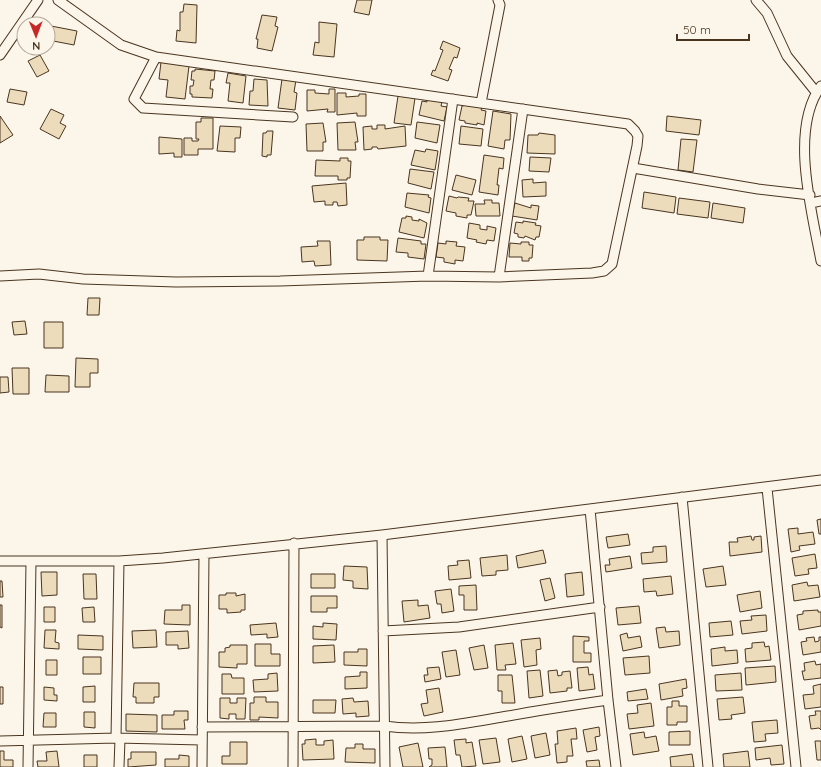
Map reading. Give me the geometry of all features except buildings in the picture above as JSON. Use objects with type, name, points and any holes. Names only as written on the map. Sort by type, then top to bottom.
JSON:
[{"type":"street","points":[[0,55],[38,0]]},
{"type":"street","points":[[0,276],[39,274],[83,279],[160,282],[280,281],[428,276],[499,277],[592,273],[609,268],[612,264],[638,136],[632,126],[156,57],[121,45],[58,0]]},
{"type":"street","points":[[481,103],[500,5],[498,0]]},
{"type":"street","points":[[756,0],[767,13],[787,56],[819,89],[809,112],[806,128],[806,163],[810,199],[821,261]]},
{"type":"street","points":[[156,57],[134,99],[143,108],[293,117]]},
{"type":"street","points":[[428,276],[453,99]]},
{"type":"street","points":[[499,277],[523,109]]},
{"type":"street","points":[[632,168],[821,201]]},
{"type":"street","points":[[0,561],[119,561],[204,554],[294,543],[382,535],[682,497],[767,488],[821,480]]},
{"type":"street","points":[[767,488],[796,767]]},
{"type":"street","points":[[682,497],[708,767]]},
{"type":"street","points":[[590,509],[608,700],[616,767]]},
{"type":"street","points":[[382,535],[385,767]]},
{"type":"street","points":[[293,767],[294,543]]},
{"type":"street","points":[[202,767],[204,554]]},
{"type":"street","points":[[28,767],[31,561]]},
{"type":"street","points":[[119,561],[119,767]]},
{"type":"street","points":[[383,631],[459,627],[600,607]]},
{"type":"street","points":[[202,727],[384,726],[403,728],[476,723],[513,715],[608,700]]},
{"type":"street","points":[[0,741],[118,738],[202,740]]}]
